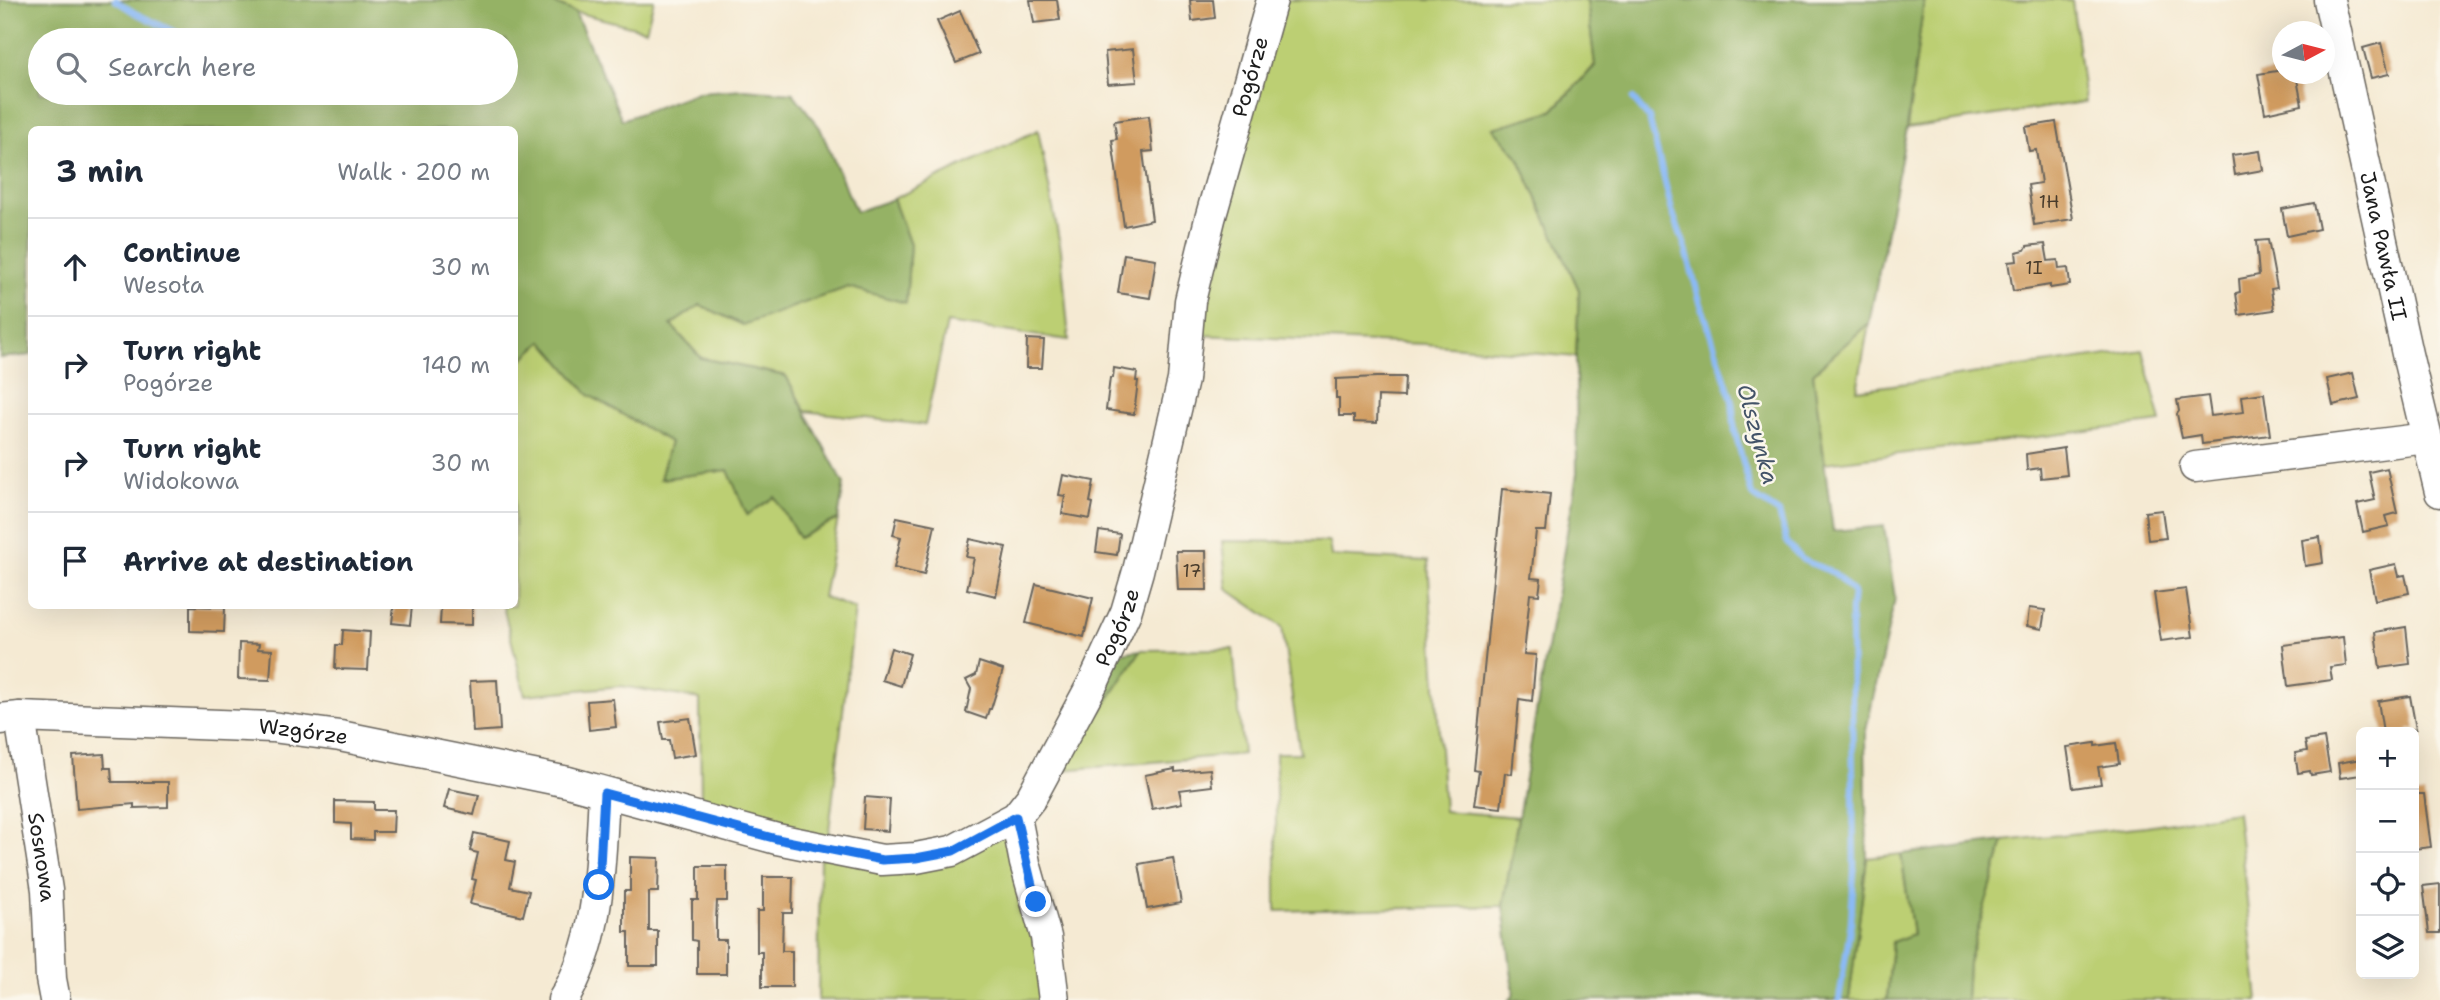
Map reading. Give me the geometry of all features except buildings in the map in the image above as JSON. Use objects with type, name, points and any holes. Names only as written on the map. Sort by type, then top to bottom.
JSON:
[{"type":"street","name":"Pogórze","points":[[604,793],[777,839],[882,860],[916,858],[953,851],[1016,817],[1031,798],[1091,689],[1110,650],[1132,592],[1183,380],[1190,301],[1210,219],[1272,0]]},
{"type":"street","name":"Jana Pawła II","points":[[2329,0],[2440,492]]},
{"type":"street","points":[[2195,467],[2427,438]]},
{"type":"street","name":"Wzgórze","points":[[10,718],[272,727],[340,736],[568,782],[604,793]]},
{"type":"street","name":"Sosnowa","points":[[10,718],[47,890],[51,979],[55,1000]]},
{"type":"street","points":[[563,1000],[574,982],[587,948],[599,885],[604,793]]},
{"type":"street","points":[[1016,817],[1025,863],[1046,937],[1054,1000]]},
{"type":"green space","points":[[0,0],[546,0],[575,12],[622,120],[698,92],[744,89],[793,93],[820,128],[856,212],[893,199],[910,245],[906,303],[848,287],[743,325],[700,305],[671,325],[701,358],[786,376],[844,484],[838,519],[799,538],[775,497],[747,515],[728,470],[660,479],[670,442],[589,395],[543,341],[518,363],[518,126],[28,126],[28,355],[0,358]]},
{"type":"green space","points":[[546,0],[654,0],[646,30],[575,12]]},
{"type":"green space","points":[[1279,0],[1587,0],[1595,65],[1552,111],[1494,128],[1517,155],[1579,290],[1576,357],[1425,344],[1197,335],[1197,303]]},
{"type":"green space","points":[[1587,0],[1924,0],[1907,128],[1869,323],[1813,373],[1833,531],[1884,526],[1895,598],[1865,735],[1867,858],[1849,1000],[1509,1000],[1514,994],[1503,906],[1577,474],[1576,357],[1579,290],[1517,155],[1493,128],[1552,111],[1595,66]]},
{"type":"green space","points":[[1924,0],[2072,0],[2085,102],[1907,128]]},
{"type":"green space","points":[[1038,130],[1061,250],[1069,340],[947,323],[925,425],[805,411],[786,376],[701,358],[671,325],[700,305],[743,325],[848,287],[906,303],[910,245],[893,199]]},
{"type":"green space","points":[[1869,323],[1857,390],[2143,350],[2161,422],[1825,463],[1813,373]]},
{"type":"green space","points":[[543,341],[589,395],[670,442],[660,479],[728,470],[747,514],[775,497],[799,538],[838,519],[823,597],[855,609],[828,839],[701,808],[700,699],[621,686],[525,695],[504,609],[518,609],[518,363]]},
{"type":"green space","points":[[1222,541],[1329,542],[1331,556],[1428,561],[1444,811],[1518,817],[1503,906],[1276,911],[1276,753],[1300,753],[1282,627],[1227,589]]},
{"type":"green space","points":[[1233,649],[1243,754],[1062,770],[1141,650]]},
{"type":"green space","points":[[1141,650],[1062,770],[1113,654]]},
{"type":"green space","points":[[2237,812],[2258,1000],[1966,1000],[1968,963],[2004,841],[2146,826]]},
{"type":"green space","points":[[1005,832],[1049,1000],[818,1000],[820,858]]},
{"type":"green space","points":[[2004,841],[1968,963],[1966,1000],[1887,1000],[1892,942],[1913,934],[1901,854]]},
{"type":"green space","points":[[1901,854],[1913,935],[1892,942],[1887,1000],[1849,1000],[1867,858]]},
{"type":"waterway","points":[[115,0],[167,28]]},
{"type":"waterway","name":"Olszynka","points":[[1633,99],[1649,118],[1672,211],[1732,400],[1735,432],[1752,495],[1779,513],[1787,543],[1803,560],[1834,573],[1853,592],[1854,871],[1851,922],[1839,1000]]},
{"type":"route","points":[[599,885],[604,793],[777,839],[882,860],[916,858],[953,851],[1016,817],[1036,902]]}]
